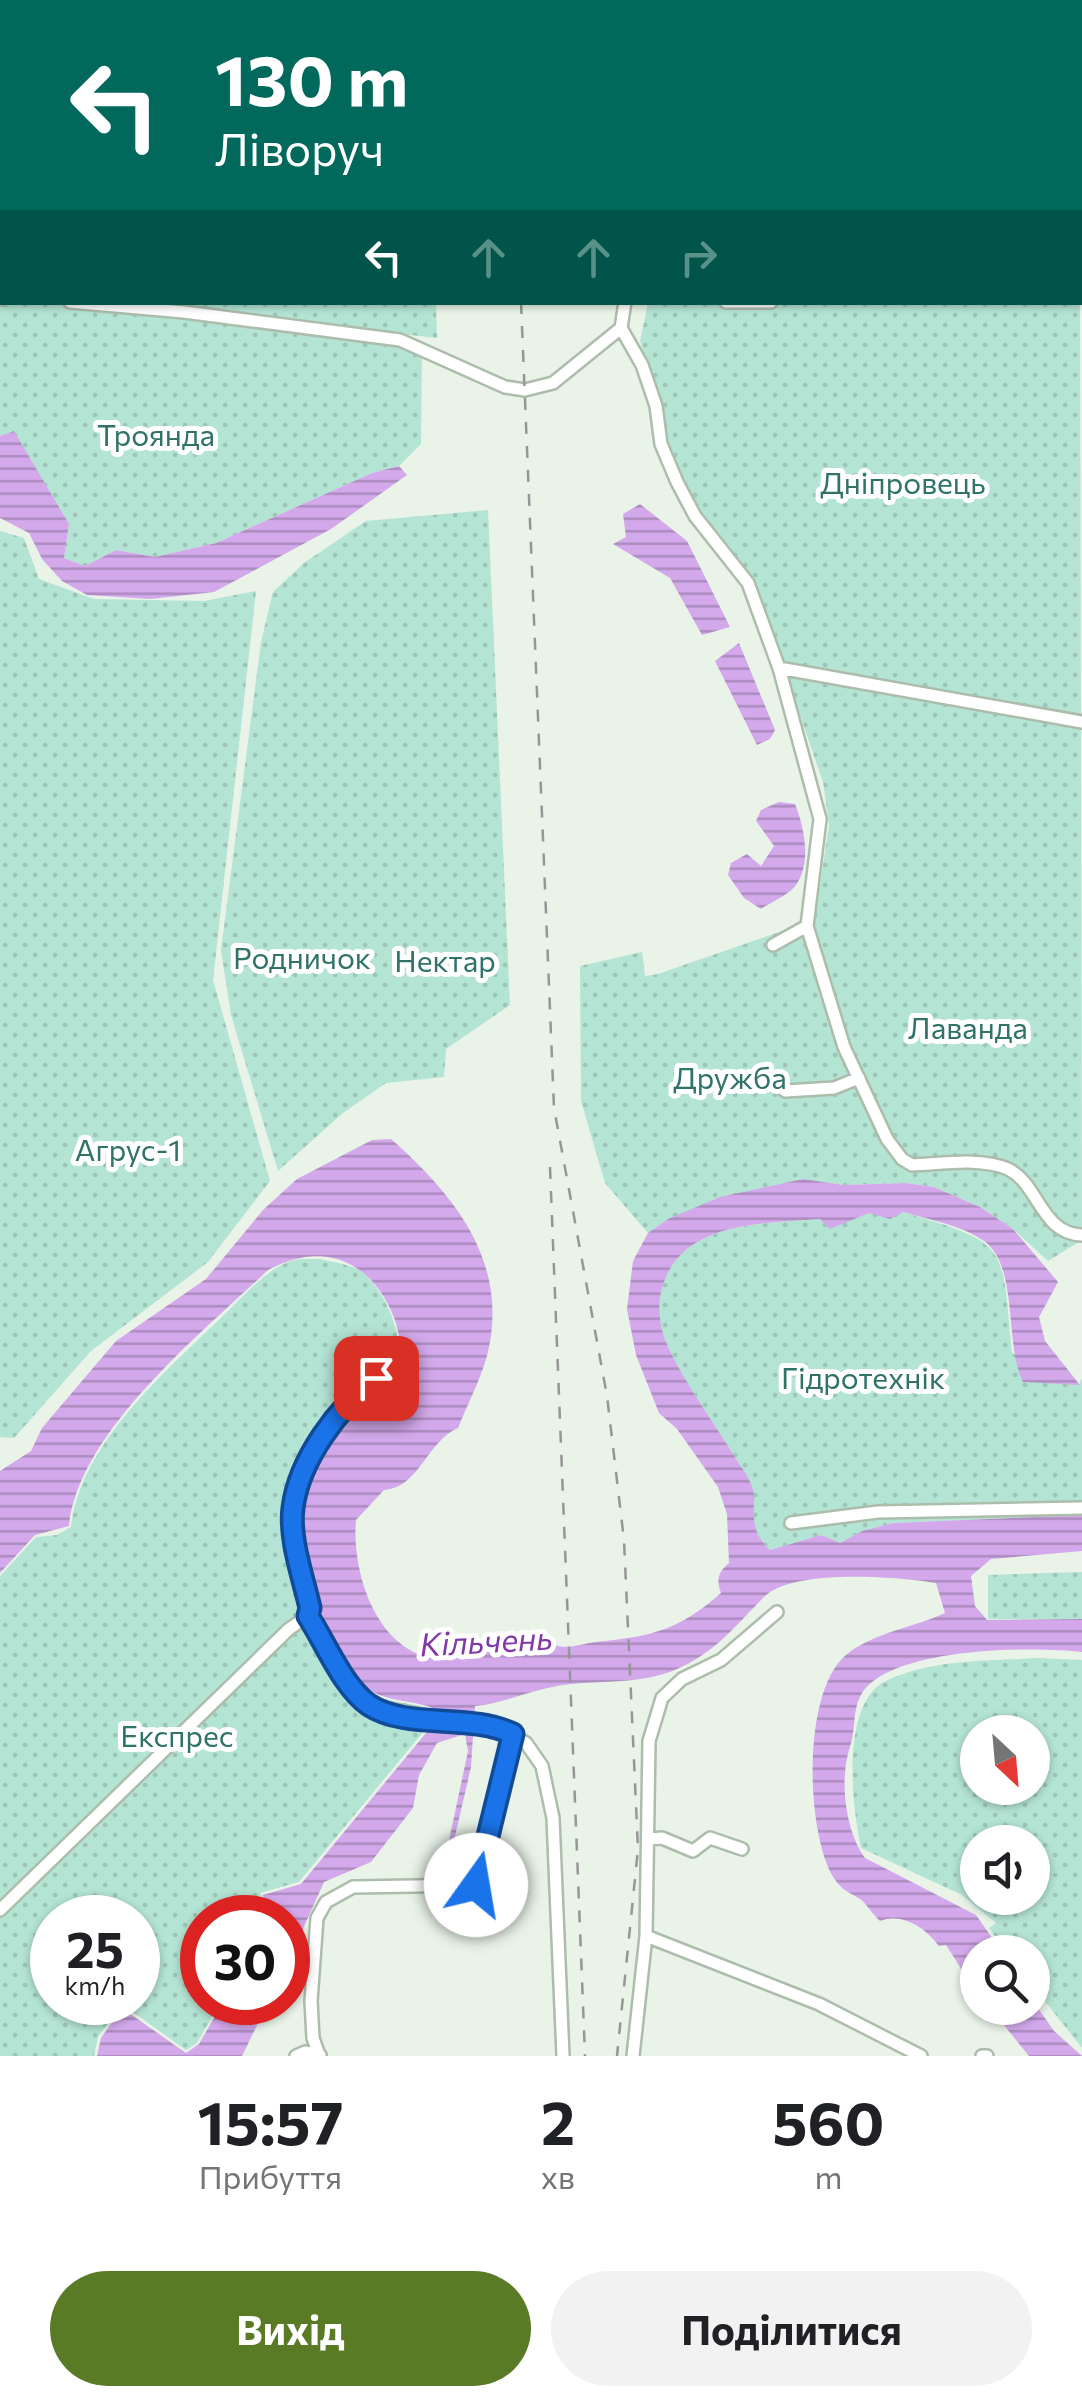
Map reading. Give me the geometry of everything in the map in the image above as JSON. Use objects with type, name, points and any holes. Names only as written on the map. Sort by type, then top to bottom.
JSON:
[{"type":"street","points":[[104,305],[400,340],[514,390],[552,383],[621,328]]},
{"type":"street","points":[[625,305],[621,328],[642,365],[656,406],[660,444],[676,482],[694,516],[748,583],[778,668],[820,819],[807,926],[844,1047],[902,1159],[912,1165],[1006,1168],[1022,1180],[1044,1215],[1064,1231],[1082,1235]]},
{"type":"street","points":[[778,668],[1082,722]]},
{"type":"street","points":[[773,945],[807,926]]},
{"type":"street","points":[[785,1091],[834,1088],[860,1078]]},
{"type":"street","points":[[0,1910],[289,1629],[308,1616],[310,1608],[293,1508],[319,1443],[359,1392],[376,1378]]},
{"type":"street","points":[[791,1522],[878,1512],[1082,1508]]},
{"type":"street","points":[[633,2056],[646,1936],[649,1742],[662,1698],[682,1679],[720,1660],[777,1612]]},
{"type":"street","points":[[308,1616],[355,1690],[371,1706],[421,1718],[477,1722],[513,1734],[542,1766],[550,1794],[563,2056]]},
{"type":"street","points":[[296,2056],[305,2052],[321,2055],[311,2001],[317,1918],[326,1902],[353,1887],[442,1882],[472,1888],[478,1879],[513,1734]]},
{"type":"street","points":[[650,1839],[662,1838],[693,1850],[710,1838],[742,1849]]},
{"type":"street","points":[[646,1936],[820,2004],[920,2056]]},
{"type":"green space","name":"Троянда","points":[[0,305],[92,305],[422,346],[421,444],[399,466],[372,473],[216,543],[155,557],[116,550],[85,566],[64,558],[69,524],[14,432],[0,436]]},
{"type":"green space","points":[[143,305],[436,305],[437,338]]},
{"type":"green space","points":[[648,305],[1080,305],[1082,1240],[1048,1261],[1013,1229],[980,1207],[934,1187],[906,1183],[844,1185],[803,1179],[668,1219],[648,1233],[605,1183],[581,1101],[580,966],[642,952],[645,976],[658,974],[802,924],[814,925],[829,825],[823,782],[754,581],[692,501],[669,446],[640,341]]},
{"type":"green space","points":[[488,510],[510,1005],[446,1049],[444,1077],[386,1083],[343,1113],[278,1171],[231,1015],[221,950],[261,642],[273,592],[304,563],[366,521]]},
{"type":"green space","name":"Агрус-1","points":[[0,531],[24,538],[39,579],[94,599],[204,601],[256,591],[213,980],[270,1181],[208,1262],[91,1351],[14,1438],[0,1437]]},
{"type":"green space","name":"Гідротехнік","points":[[902,1212],[964,1232],[982,1242],[1001,1269],[1012,1353],[1079,1385],[1082,1378],[1082,1515],[893,1523],[862,1531],[840,1543],[821,1535],[770,1550],[755,1529],[745,1475],[667,1344],[660,1315],[661,1292],[670,1269],[685,1251],[724,1231],[820,1219],[830,1228],[869,1213]]},
{"type":"green space","name":"Експрес","points":[[299,1259],[335,1262],[362,1272],[385,1301],[398,1338],[397,1361],[390,1377],[343,1421],[308,1479],[297,1525],[310,1590],[341,1659],[367,1691],[433,1710],[424,1731],[299,1882],[260,1895],[180,1895],[180,2025],[207,2025],[197,2043],[186,2050],[151,2025],[160,2025],[160,1895],[30,1895],[30,2025],[107,2025],[98,2037],[94,2056],[0,2056],[0,1576],[36,1537],[57,1535],[71,1527],[78,1496],[91,1467],[108,1438],[152,1385],[253,1286],[270,1272]]},
{"type":"green space","points":[[1082,1572],[1082,1619],[988,1619],[988,1575]]},
{"type":"green space","points":[[1082,1660],[1082,2048],[1050,2008],[1050,1935],[994,1935],[989,1928],[996,1923],[986,1915],[1050,1915],[1050,1825],[960,1825],[960,1894],[861,1848],[853,1757],[861,1711],[871,1693],[886,1681],[961,1662]]},
{"type":"shaded area","points":[[14,431],[69,524],[64,558],[85,566],[116,550],[155,557],[216,543],[372,473],[399,466],[407,475],[331,529],[214,592],[150,599],[87,595],[62,581],[42,559],[29,533],[0,518],[0,436]]},
{"type":"shaded area","points":[[640,504],[687,541],[730,627],[702,635],[670,578],[613,544],[626,537],[623,514]]},
{"type":"shaded area","points":[[739,643],[775,730],[770,739],[757,745],[715,661]]},
{"type":"shaded area","points":[[779,802],[795,804],[803,834],[804,866],[793,889],[761,909],[744,898],[728,875],[731,863],[747,854],[761,866],[774,846],[756,821],[761,810]]},
{"type":"shaded area","points":[[391,1139],[453,1204],[481,1254],[493,1311],[484,1364],[458,1428],[438,1443],[415,1473],[396,1487],[384,1490],[356,1520],[359,1567],[376,1613],[389,1633],[406,1648],[427,1657],[461,1657],[523,1633],[567,1647],[649,1634],[677,1624],[721,1593],[719,1576],[729,1563],[727,1514],[718,1487],[677,1429],[659,1413],[636,1355],[627,1309],[633,1261],[648,1233],[668,1219],[720,1197],[803,1179],[844,1185],[906,1183],[934,1187],[980,1207],[1013,1229],[1058,1282],[1039,1317],[1045,1341],[1080,1385],[1023,1382],[1017,1366],[1007,1286],[995,1253],[984,1241],[965,1231],[903,1212],[890,1219],[869,1213],[830,1229],[820,1219],[724,1231],[685,1251],[670,1269],[661,1292],[661,1322],[667,1344],[748,1478],[754,1492],[757,1531],[770,1550],[821,1535],[840,1543],[862,1531],[893,1523],[1082,1515],[1082,1551],[991,1559],[971,1576],[975,1606],[987,1620],[1082,1619],[1082,1652],[998,1650],[930,1659],[876,1679],[861,1695],[856,1708],[845,1789],[858,1847],[865,1858],[960,1907],[960,1915],[976,1915],[990,1935],[960,1935],[960,1967],[946,1945],[939,1946],[927,1933],[905,1920],[880,1921],[862,1901],[838,1884],[823,1854],[813,1794],[815,1728],[832,1673],[856,1647],[945,1613],[936,1583],[873,1577],[798,1582],[764,1597],[725,1637],[677,1669],[633,1680],[557,1686],[475,1706],[471,1767],[453,1845],[447,1850],[468,1751],[465,1734],[437,1743],[419,1775],[413,1808],[371,1862],[324,1882],[310,1913],[310,1895],[263,1895],[301,1884],[426,1733],[435,1709],[377,1694],[357,1678],[322,1613],[301,1541],[300,1515],[313,1473],[343,1425],[389,1380],[400,1355],[396,1325],[386,1300],[374,1283],[345,1262],[309,1257],[268,1270],[179,1353],[119,1420],[77,1491],[69,1526],[35,1535],[0,1573],[0,1471],[31,1451],[42,1428],[116,1341],[206,1279],[263,1210],[297,1179],[372,1140]]},
{"type":"shaded area","points":[[110,2025],[146,2025],[186,2053],[199,2044],[210,2025],[257,2025],[242,2056],[97,2056],[101,2038]]},
{"type":"shaded area","points":[[1004,2025],[1050,2025],[1082,2056],[1029,2056]]},
{"type":"railway","points":[[521,305],[554,1108],[607,1396],[624,1540],[638,1849],[617,2056]]},
{"type":"railway","points":[[550,1167],[585,2056]]},
{"type":"route","points":[[376,1378],[359,1392],[319,1443],[293,1508],[310,1608],[308,1616],[355,1690],[371,1706],[413,1717],[477,1722],[513,1734],[476,1885]]},
{"type":"park label","name":"Дніпровець","points":[[903,481]]},
{"type":"park label","name":"Родничок","points":[[302,956]]},
{"type":"park label","name":"Нектар","points":[[445,959]]},
{"type":"park label","name":"Лаванда","points":[[968,1026]]},
{"type":"park label","name":"Дружба","points":[[730,1076]]},
{"type":"water label","name":"Кільчень","points":[[486,1640]]}]
